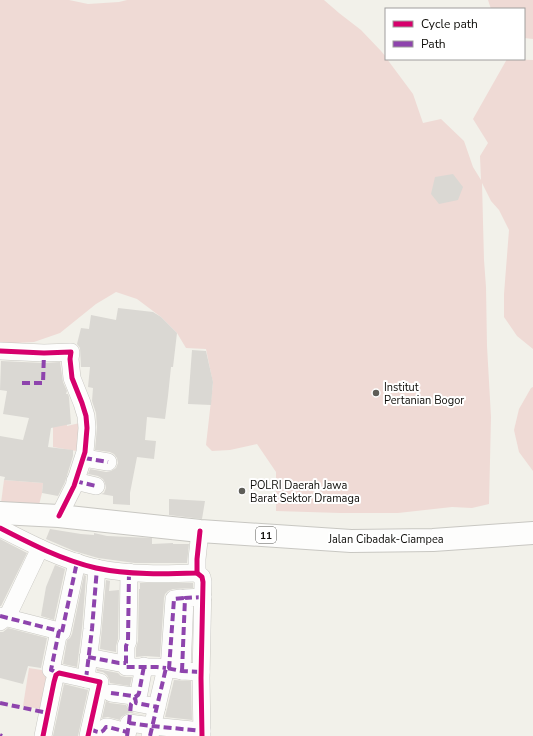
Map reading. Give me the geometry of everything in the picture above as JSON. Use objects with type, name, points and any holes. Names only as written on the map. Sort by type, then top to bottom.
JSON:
[{"type":"highway","name":"Jalan Cibadak-Ciampea","points":[[0,513],[59,516],[200,531],[351,541],[433,540],[533,533]]},
{"type":"street","points":[[0,351],[44,353],[71,352],[70,360],[72,378],[86,416],[87,428],[84,458],[74,486],[59,516]]},
{"type":"street","points":[[84,458],[108,462]]},
{"type":"street","points":[[75,481],[96,486]]},
{"type":"street","points":[[0,528],[40,548],[97,568],[117,572],[197,573],[202,576],[204,582],[201,672],[202,734],[151,731],[129,722],[127,734],[108,727],[101,732],[89,733],[100,682],[58,673],[51,670],[59,631],[1,618]]},
{"type":"street","points":[[197,573],[200,531]]},
{"type":"street","points":[[1,618],[9,613],[40,548]]},
{"type":"street","points":[[62,632],[77,562]]},
{"type":"street","points":[[86,679],[97,568]]},
{"type":"street","points":[[129,572],[126,667],[157,666],[201,672]]},
{"type":"street","points":[[151,731],[157,707],[172,669],[185,598],[203,597]]},
{"type":"street","points":[[88,657],[126,663]]},
{"type":"street","points":[[135,697],[139,693],[144,666]]},
{"type":"street","points":[[43,736],[54,682],[58,673]]},
{"type":"street","points":[[111,693],[135,697]]},
{"type":"street","points":[[135,697],[135,701],[138,703],[157,707]]},
{"type":"shaded area","name":"Institut Pertanian Bogor","points":[[0,0],[69,0],[88,4],[127,0],[324,0],[361,30],[385,56],[385,60],[388,60],[413,94],[423,123],[441,119],[464,141],[473,167],[481,180],[480,156],[488,143],[473,119],[506,60],[533,60],[533,349],[517,336],[504,317],[504,294],[509,230],[499,210],[491,201],[482,183],[487,346],[491,417],[489,504],[472,508],[452,507],[398,513],[276,511],[276,472],[257,444],[230,450],[212,451],[206,445],[213,383],[206,349],[186,348],[177,333],[161,317],[137,299],[116,292],[96,304],[60,333],[34,342],[0,344]]},
{"type":"shaded area","points":[[488,0],[533,0],[533,39],[525,38],[525,8],[491,8]]},
{"type":"shaded area","points":[[533,387],[533,471],[519,452],[514,430],[519,409]]},
{"type":"shaded area","points":[[67,413],[67,426],[84,422],[82,452],[53,447],[53,415]]},
{"type":"shaded area","points":[[4,480],[43,483],[39,505],[1,503]]},
{"type":"shaded area","points":[[29,668],[54,672],[47,710],[23,706]]},
{"type":"building","points":[[453,174],[463,187],[458,200],[439,204],[431,194],[435,177]]},
{"type":"building","points":[[118,308],[153,312],[161,317],[177,333],[173,367],[171,367],[165,419],[147,417],[145,440],[156,441],[154,459],[137,457],[130,493],[130,505],[113,504],[113,496],[101,494],[104,493],[106,488],[103,479],[98,476],[88,474],[90,469],[106,472],[111,471],[116,468],[118,463],[114,454],[95,450],[97,427],[96,413],[92,401],[93,388],[88,387],[90,367],[81,367],[80,348],[77,344],[81,328],[89,329],[91,315],[116,320]]},
{"type":"building","points":[[192,350],[206,351],[213,382],[211,405],[188,404]]},
{"type":"building","points":[[1,361],[44,363],[60,362],[63,382],[67,391],[66,394],[68,394],[69,397],[71,424],[51,428],[48,447],[73,450],[73,456],[65,482],[58,496],[42,493],[43,483],[4,480],[5,477],[0,476],[0,436],[23,440],[29,418],[3,414],[7,391],[0,390]]},
{"type":"building","points":[[169,499],[205,501],[202,519],[169,515]]},
{"type":"building","points":[[50,529],[81,534],[94,535],[94,533],[107,536],[152,538],[152,544],[189,544],[187,563],[135,563],[98,558],[74,551],[46,539]]},
{"type":"building","points":[[0,539],[27,553],[1,606],[0,606]]},
{"type":"building","points":[[55,565],[65,569],[54,620],[41,616],[46,587]]},
{"type":"building","points":[[84,575],[86,576],[77,667],[63,664],[67,640],[72,634]]},
{"type":"building","points":[[106,580],[110,581],[109,591],[119,590],[118,639],[116,652],[100,649]]},
{"type":"building","points":[[140,583],[193,583],[193,588],[173,589],[165,594],[160,657],[136,657]]},
{"type":"building","points":[[8,628],[47,638],[41,668],[28,666],[23,684],[0,678],[0,632],[3,632]]},
{"type":"building","points":[[97,669],[118,673],[121,676],[132,677],[130,686],[110,683],[107,675],[103,672],[97,671]]},
{"type":"building","points":[[174,680],[191,681],[192,720],[165,717]]},
{"type":"building","points":[[64,684],[88,690],[78,736],[53,736]]},
{"type":"building","points":[[106,701],[126,705],[129,710],[134,713],[145,715],[130,713],[121,717],[120,720],[108,717],[102,718]]},
{"type":"marked path","points":[[22,383],[43,383],[44,353]]},
{"type":"marked path","points":[[84,458],[108,462]]},
{"type":"marked path","points":[[75,481],[96,486]]},
{"type":"marked path","points":[[62,632],[77,562]]},
{"type":"marked path","points":[[86,679],[97,568]]},
{"type":"marked path","points":[[129,572],[126,667],[166,668]]},
{"type":"marked path","points":[[182,671],[185,598],[203,597]]},
{"type":"marked path","points":[[169,669],[174,599],[185,598]]},
{"type":"marked path","points":[[0,616],[59,631],[51,670],[59,673]]},
{"type":"marked path","points":[[88,657],[126,663]]},
{"type":"marked path","points":[[135,697],[139,693],[144,666]]},
{"type":"marked path","points":[[150,736],[166,668],[201,672]]},
{"type":"marked path","points":[[111,693],[133,696],[135,697],[136,703],[157,707]]},
{"type":"marked path","points":[[129,723],[131,704],[135,699]]},
{"type":"marked path","points":[[0,703],[48,713]]},
{"type":"marked path","points":[[127,736],[129,723],[202,731]]},
{"type":"marked path","points":[[90,729],[101,732],[108,727],[127,732]]},
{"type":"cycle path","points":[[0,351],[44,353],[71,352],[70,359],[72,378],[86,416],[87,428],[85,452],[74,486],[59,516]]},
{"type":"cycle path","points":[[0,528],[47,551],[83,565],[121,572],[160,574],[197,573],[200,531]]},
{"type":"cycle path","points":[[197,573],[202,577],[203,582],[201,678],[202,736]]},
{"type":"cycle path","points":[[43,736],[54,682],[56,675],[59,673],[100,682],[88,736]]},
{"type":"place","name":"Institut Pertanian Bogor","points":[[376,393]]},
{"type":"place","name":"POLRI Daerah Jawa Barat Sektor Dramaga","points":[[242,491]]}]
